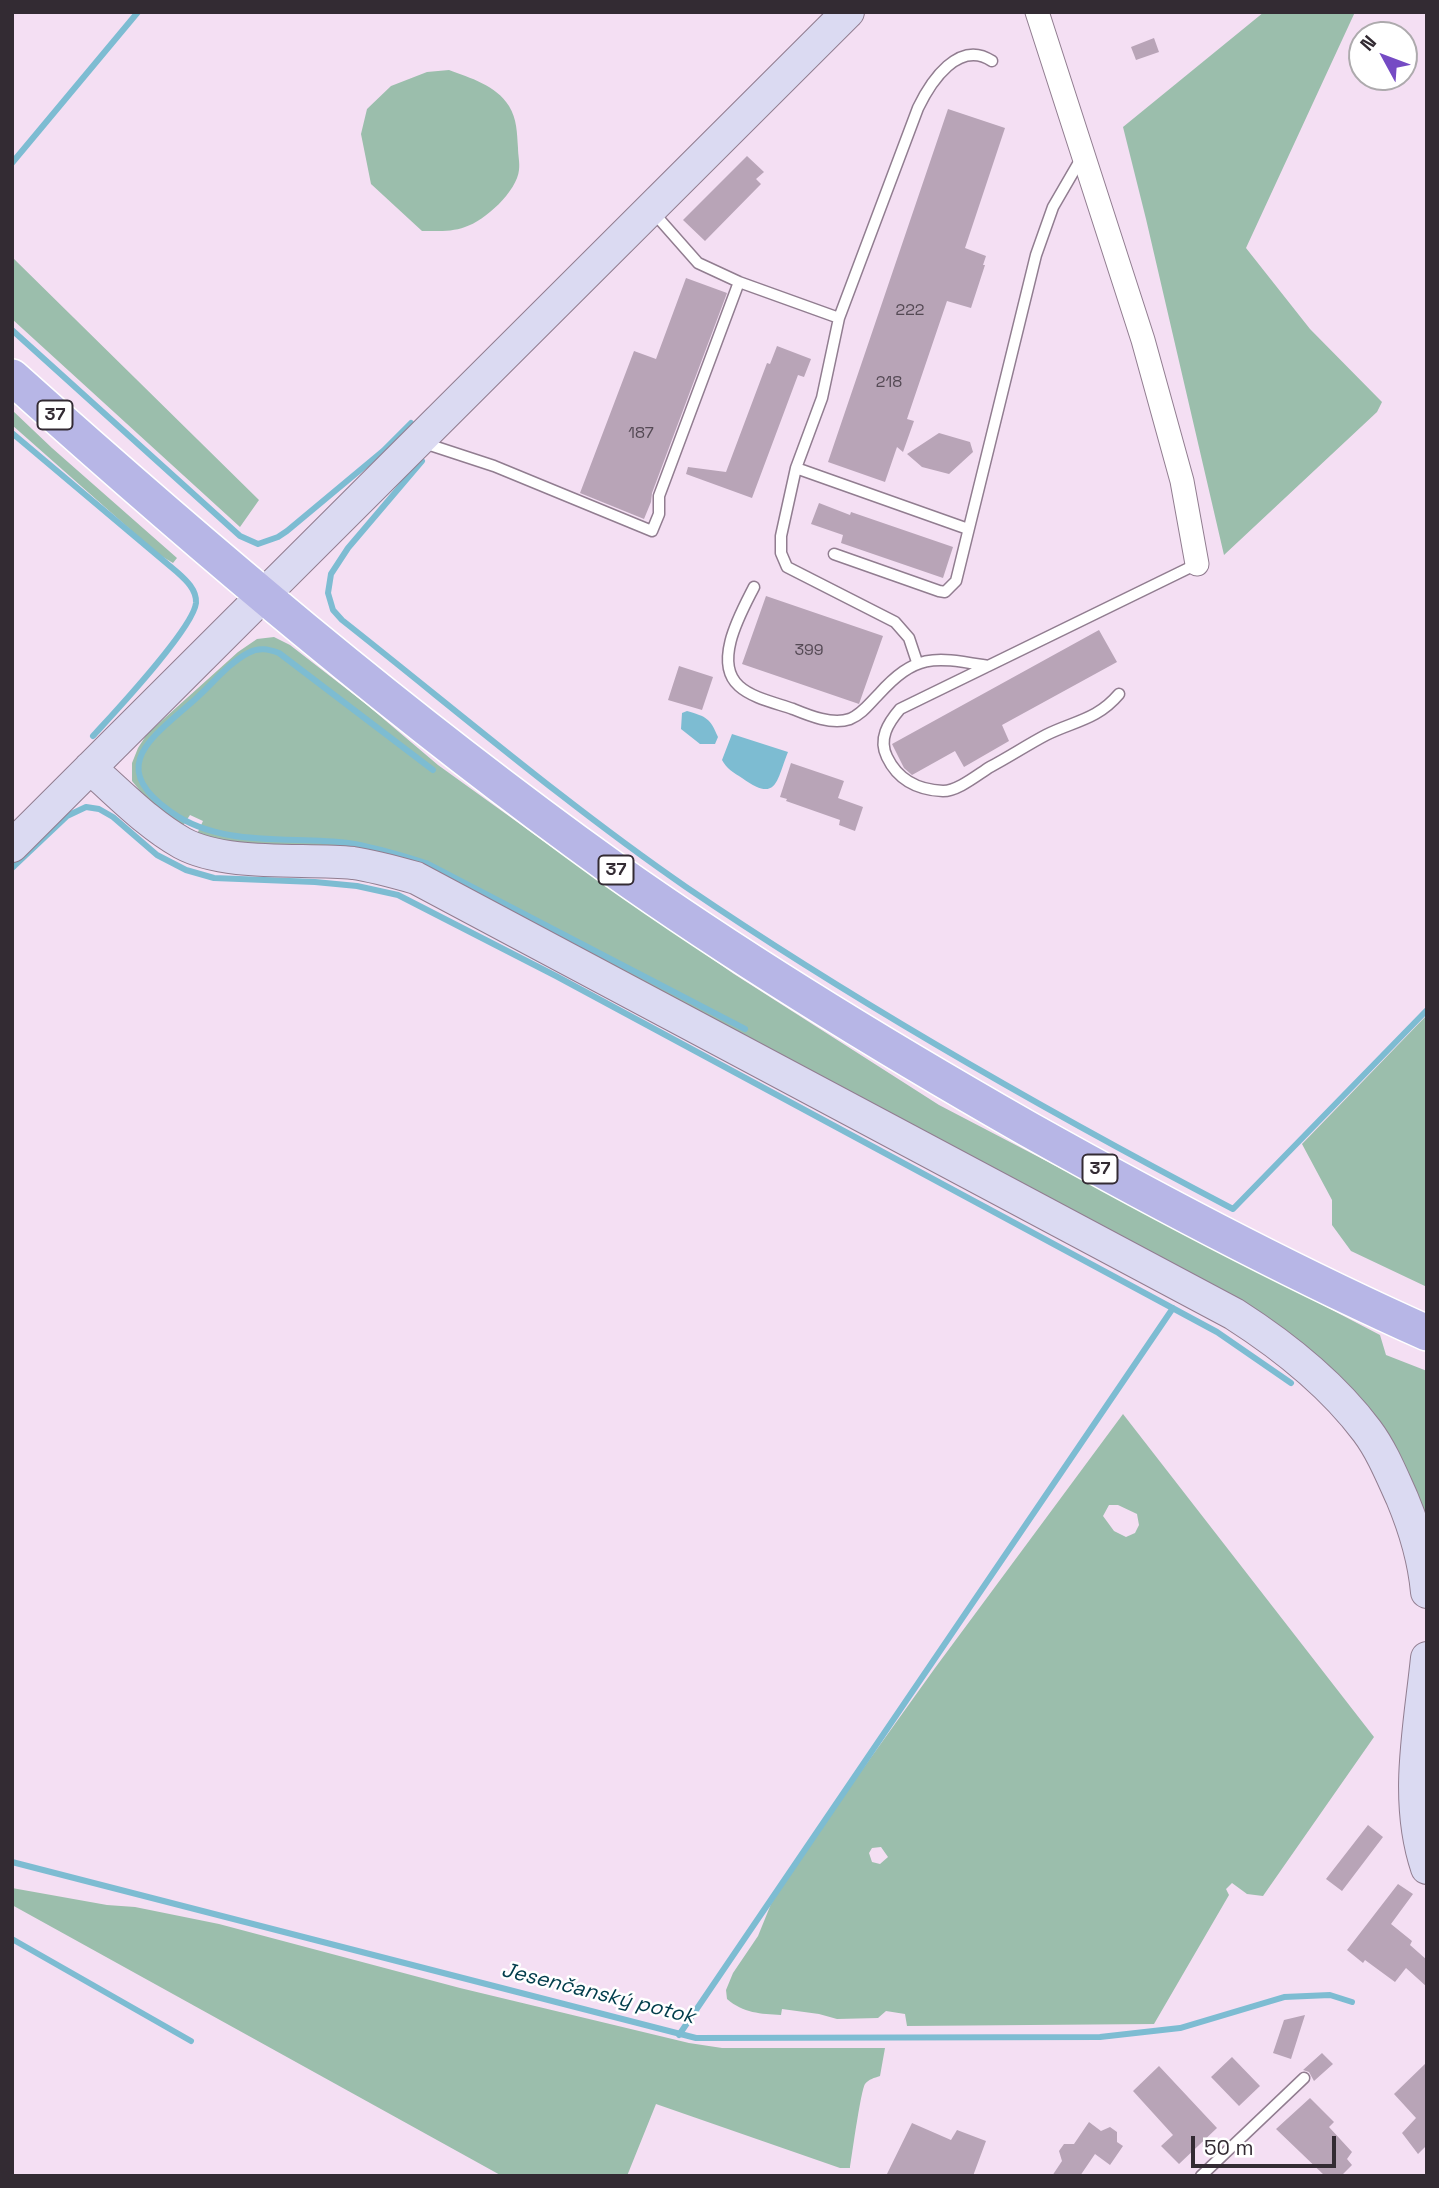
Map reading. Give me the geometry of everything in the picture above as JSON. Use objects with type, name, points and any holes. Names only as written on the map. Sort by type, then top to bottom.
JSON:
[{"type":"main road","name":"37","points":[[12,377],[326,647],[554,824],[649,893],[785,984],[945,1082],[1122,1182],[1296,1272],[1427,1334]]},
{"type":"street","points":[[12,846],[848,12]]},
{"type":"street","points":[[1037,12],[1143,340],[1182,481],[1197,564]]},
{"type":"street","points":[[90,768],[156,825],[184,844],[240,857],[353,863],[415,878],[1234,1314],[1270,1337],[1307,1367],[1340,1399],[1369,1433],[1413,1524],[1425,1568],[1427,1592]]},
{"type":"street","points":[[1427,1658],[1415,1772],[1415,1813],[1420,1846],[1427,1868]]},
{"type":"lane","points":[[917,662],[909,638],[895,622],[787,567],[780,554],[781,536],[796,468],[822,398],[839,318],[918,108],[939,73],[962,57],[975,54],[992,61]]},
{"type":"lane","points":[[834,554],[945,592],[956,581],[1036,256],[1053,207],[1075,165],[1083,156]]},
{"type":"lane","points":[[651,210],[698,263],[739,282],[839,318]]},
{"type":"lane","points":[[422,439],[430,445],[494,466],[652,531],[659,514],[659,496],[739,282]]},
{"type":"lane","points":[[796,468],[968,529]]},
{"type":"lane","points":[[1119,694],[1109,706],[1089,719],[1047,735],[946,791],[906,782],[895,771],[885,754],[885,731],[900,709],[1197,564]]},
{"type":"lane","points":[[754,587],[737,621],[729,645],[732,676],[738,685],[750,693],[808,715],[832,721],[848,720],[862,712],[891,681],[917,662],[936,658],[988,666]]},
{"type":"lane","points":[[1201,2176],[1304,2078]]},
{"type":"green space","points":[[1264,12],[1355,12],[1351,21],[1348,21],[1348,27],[1246,248],[1310,329],[1382,402],[1377,412],[1224,555],[1146,219],[1123,127]]},
{"type":"green space","points":[[449,70],[490,87],[509,106],[516,126],[519,170],[513,187],[482,219],[455,230],[422,231],[371,184],[361,134],[367,109],[391,86],[427,72]]},
{"type":"green space","points":[[12,257],[259,500],[240,527],[12,319]]},
{"type":"green space","points":[[12,410],[177,558],[173,563],[158,554],[12,425]]},
{"type":"green space","points":[[274,637],[290,645],[366,704],[438,765],[588,873],[734,974],[939,1105],[1380,1335],[1386,1355],[1427,1371],[1427,1526],[1337,1380],[498,908],[271,847],[209,839],[197,834],[203,821],[190,815],[182,827],[150,803],[132,781],[132,763],[147,734],[238,652],[257,639]]},
{"type":"green space","points":[[1427,1015],[1427,1287],[1351,1251],[1332,1225],[1332,1200],[1302,1144]]},
{"type":"green space","points":[[1123,1414],[1374,1737],[1263,1896],[1247,1894],[1232,1883],[1226,1889],[1229,1895],[1154,2024],[907,2026],[905,2014],[886,2011],[878,2018],[837,2019],[782,2009],[781,2015],[759,2013],[733,2004],[727,1999],[726,1990],[733,1973],[758,1936],[771,1904],[814,1837]],"holes":[[[1109,1505],[1118,1505],[1137,1514],[1139,1525],[1135,1533],[1126,1537],[1114,1531],[1103,1516]],[[881,1847],[888,1857],[880,1864],[872,1862],[869,1853],[872,1848]]]},
{"type":"green space","points":[[12,1888],[107,1905],[135,1907],[219,1924],[460,1988],[689,2043],[722,2048],[885,2048],[880,2076],[868,2081],[863,2089],[850,2168],[840,2168],[656,2104],[627,2176],[502,2176],[12,1905]]},
{"type":"water","points":[[687,711],[710,722],[718,737],[715,744],[700,744],[681,729],[682,713]]},
{"type":"water","points":[[732,734],[788,752],[774,786],[762,789],[726,765],[722,760]]},
{"type":"building","points":[[1154,38],[1159,52],[1136,60],[1131,47]]},
{"type":"building","points":[[948,109],[1005,128],[965,248],[986,256],[985,265],[971,308],[947,301],[907,419],[914,421],[903,452],[897,447],[885,482],[828,462]]},
{"type":"building","points":[[747,156],[764,172],[756,179],[761,184],[705,241],[683,220]]},
{"type":"building","points":[[686,278],[727,293],[644,519],[580,493],[634,351],[656,359]]},
{"type":"building","points":[[777,346],[811,359],[804,377],[798,375],[752,498],[686,474],[688,467],[726,472],[767,363],[770,364]]},
{"type":"building","points":[[939,433],[970,442],[973,452],[949,474],[922,467],[907,454]]},
{"type":"building","points":[[819,503],[953,547],[943,578],[841,543],[843,535],[811,524]]},
{"type":"building","points":[[766,596],[883,636],[859,704],[742,664]]},
{"type":"building","points":[[1099,630],[1117,662],[1002,725],[1009,741],[964,767],[955,751],[912,775],[904,768],[892,744]]},
{"type":"building","points":[[679,666],[713,677],[702,710],[668,700]]},
{"type":"building","points":[[791,763],[844,781],[838,798],[863,807],[855,831],[839,825],[840,820],[780,797]]},
{"type":"building","points":[[1368,1825],[1383,1837],[1342,1891],[1326,1879]]},
{"type":"building","points":[[1398,1884],[1413,1894],[1391,1924],[1412,1941],[1410,1945],[1427,1960],[1427,1987],[1406,1968],[1395,1982],[1347,1950]]},
{"type":"building","points":[[1305,2015],[1291,2059],[1273,2053],[1284,2020]]},
{"type":"building","points":[[1322,2053],[1333,2064],[1314,2081],[1309,2072],[1303,2070]]},
{"type":"building","points":[[1232,2057],[1260,2086],[1239,2106],[1211,2077]]},
{"type":"building","points":[[1427,2062],[1427,2145],[1418,2154],[1402,2133],[1416,2118],[1394,2094]]},
{"type":"building","points":[[1159,2066],[1217,2128],[1179,2164],[1161,2146],[1173,2135],[1133,2091]]},
{"type":"building","points":[[1310,2098],[1334,2122],[1329,2127],[1352,2152],[1347,2159],[1352,2165],[1341,2176],[1325,2176],[1276,2129]]},
{"type":"building","points":[[1089,2122],[1101,2131],[1110,2127],[1117,2132],[1117,2142],[1123,2146],[1110,2165],[1095,2154],[1080,2176],[1052,2176],[1062,2161],[1059,2151],[1064,2144],[1074,2144]]},
{"type":"building","points":[[912,2123],[951,2140],[957,2130],[986,2141],[973,2176],[886,2176]]},
{"type":"waterway","points":[[12,163],[138,12]]},
{"type":"waterway","points":[[12,330],[240,536],[258,544],[287,531],[383,451],[411,423]]},
{"type":"waterway","points":[[12,433],[177,572],[195,594],[196,603],[192,615],[181,632],[151,671],[93,736]]},
{"type":"waterway","points":[[422,461],[348,548],[331,574],[328,593],[333,610],[342,620],[555,790],[686,887],[819,974],[955,1056],[1093,1134],[1233,1209],[1427,1010]]},
{"type":"waterway","points":[[433,770],[279,653],[264,649],[252,651],[233,663],[162,728],[150,741],[138,767],[141,781],[152,796],[171,812],[191,823],[234,836],[348,843],[426,863],[745,1029]]},
{"type":"waterway","points":[[12,868],[67,816],[86,807],[99,809],[113,817],[157,855],[186,870],[214,878],[315,882],[357,886],[398,895],[556,976],[1217,1332],[1291,1383]]},
{"type":"waterway","points":[[679,2035],[1173,1308]]},
{"type":"waterway","name":"Jesenčanský potok","points":[[12,1862],[696,2038],[1100,2037],[1180,2028],[1284,1997],[1330,1995],[1352,2002]]},
{"type":"waterway","points":[[12,1939],[191,2041]]}]
